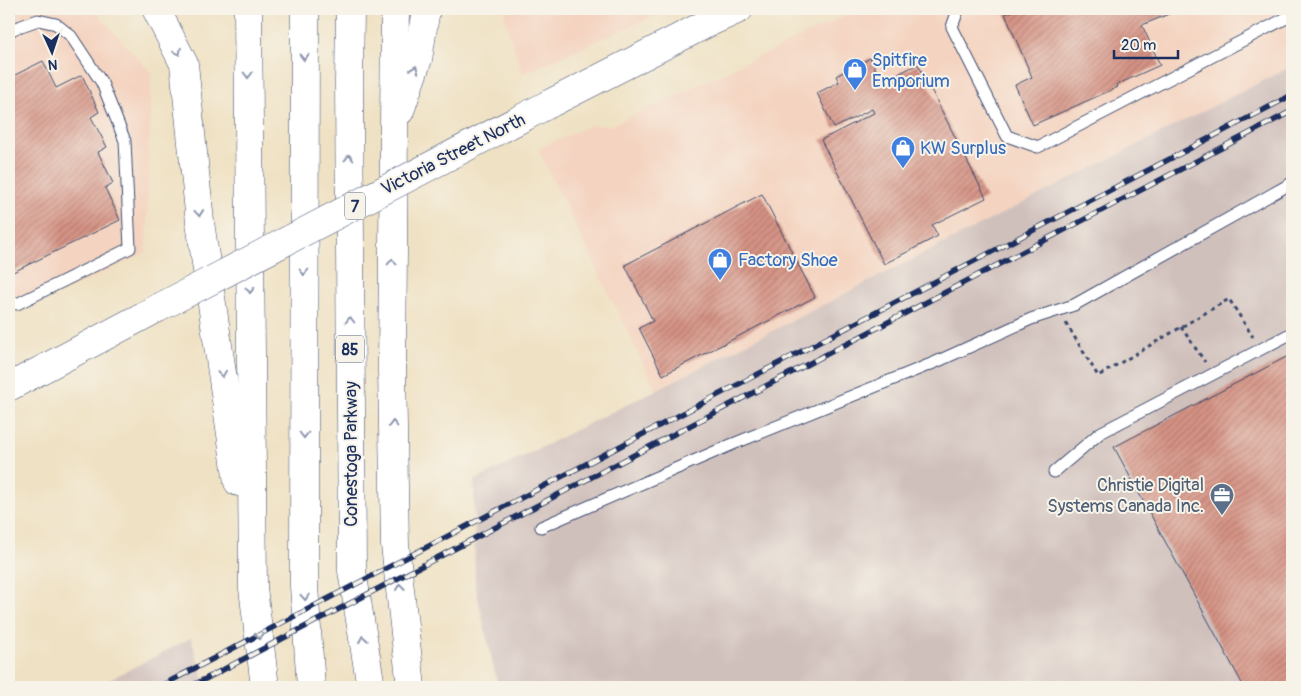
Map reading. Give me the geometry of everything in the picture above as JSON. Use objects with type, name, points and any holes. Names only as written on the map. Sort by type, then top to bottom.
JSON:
[{"type":"main road","points":[[156,9],[184,64],[200,222],[253,588],[265,687]]},
{"type":"main road","points":[[248,9],[253,588]]},
{"type":"main road","points":[[305,9],[304,586],[311,687]]},
{"type":"main road","name":"Conestoga Parkway","points":[[350,9],[348,82],[352,571],[371,687]]},
{"type":"main road","points":[[394,9],[392,369],[395,545],[411,687]]},
{"type":"main road","points":[[392,131],[418,59],[426,9]]},
{"type":"main road","name":"Victoria Street North","points":[[9,387],[160,306],[549,104],[739,9]]},
{"type":"lane","points":[[960,9],[952,27],[1007,136],[1038,147],[1292,15]]},
{"type":"lane","points":[[9,32],[38,20],[56,24],[71,36],[102,83],[125,141],[130,248],[17,304],[9,300]]},
{"type":"lane","points":[[541,527],[733,444],[936,362],[1031,319],[1074,305],[1292,182]]},
{"type":"lane","points":[[1054,472],[1100,433],[1292,333]]},
{"type":"path","points":[[1058,310],[1098,376],[1229,299],[1261,349]]},
{"type":"path","points":[[1182,327],[1214,374]]},
{"type":"shaded area","points":[[9,9],[93,9],[151,73],[146,253],[9,317]]},
{"type":"shaded area","points":[[505,9],[671,9],[522,74],[506,23]]},
{"type":"shaded area","points":[[860,9],[1292,9],[1292,66],[656,390],[538,149],[591,125],[611,126]]},
{"type":"shaded area","points":[[1292,66],[1292,687],[498,687],[475,585],[474,481]]},
{"type":"shaded area","points":[[191,638],[206,687],[95,687]]},
{"type":"building","points":[[1018,9],[1181,9],[1142,25],[1160,65],[1116,85],[1118,87],[1033,125],[1015,85],[1032,77],[1005,14]]},
{"type":"building","name":"KW Surplus","points":[[870,58],[882,82],[918,64],[986,198],[932,225],[938,236],[884,264],[821,140],[874,113],[872,109],[834,128],[817,93],[839,82],[836,76]]},
{"type":"building","points":[[43,61],[56,88],[82,75],[99,112],[91,117],[107,147],[98,152],[113,183],[105,188],[120,220],[9,274],[9,78]]},
{"type":"building","name":"Factory Shoe","points":[[762,194],[815,297],[663,375],[639,328],[653,321],[625,265]]},
{"type":"building","name":"Christie Digital Systems Canada Inc.","points":[[1292,354],[1292,687],[1244,687],[1114,447]]},
{"type":"railway","points":[[159,687],[1292,95]]},
{"type":"railway","points":[[190,687],[1292,111]]},
{"type":"place","name":"Spitfire Emporium","points":[[855,91]]},
{"type":"place","name":"KW Surplus","points":[[903,169]]},
{"type":"place","name":"Factory Shoe","points":[[720,281]]},
{"type":"place","name":"Christie Digital Systems Canada Inc.","points":[[1222,516]]}]
